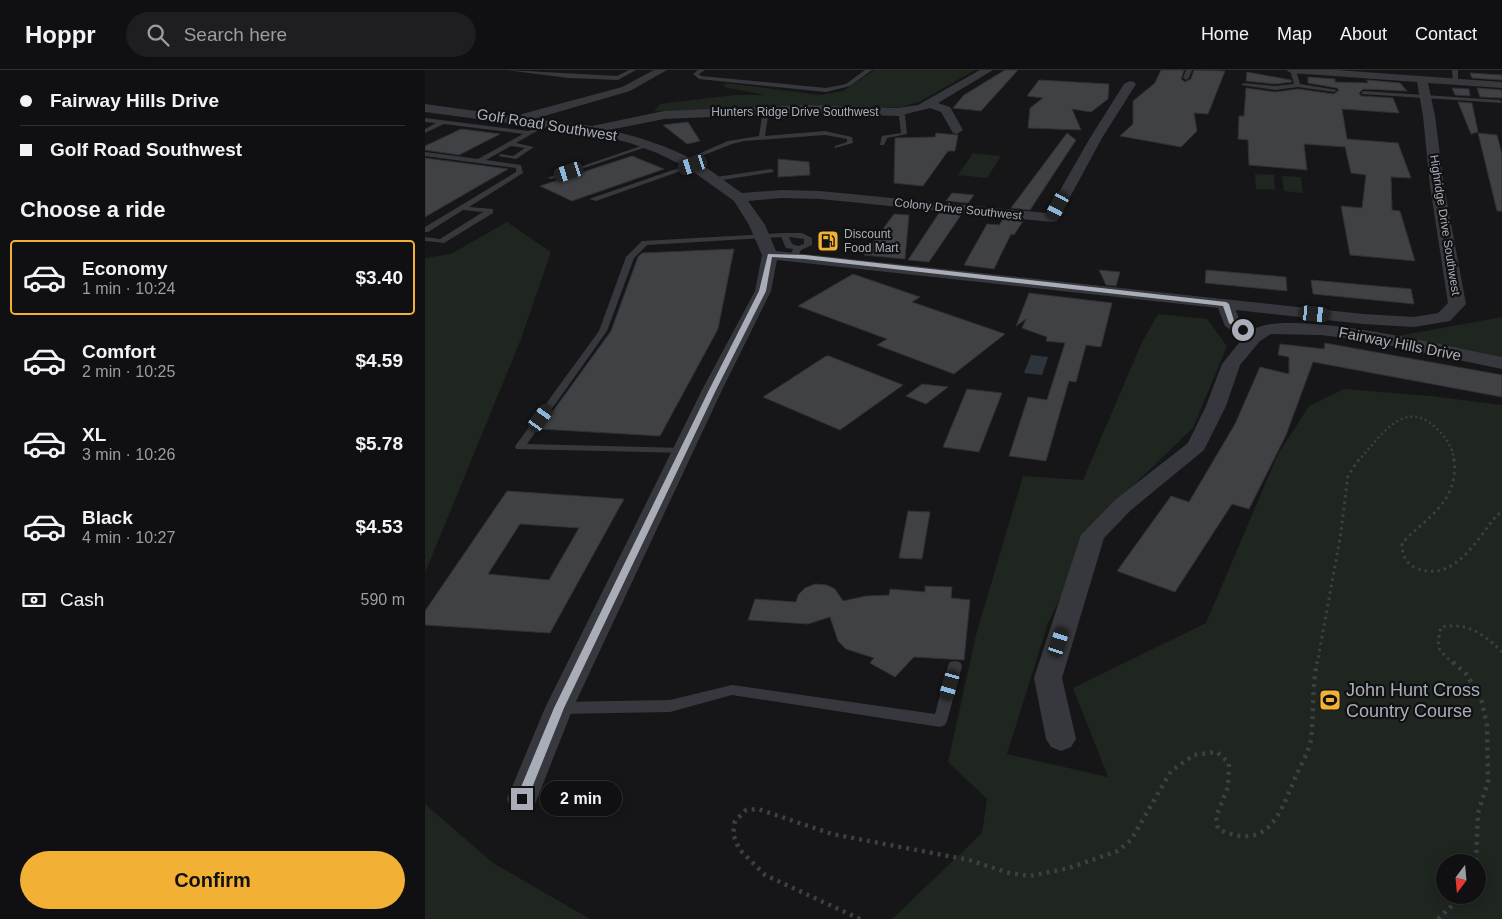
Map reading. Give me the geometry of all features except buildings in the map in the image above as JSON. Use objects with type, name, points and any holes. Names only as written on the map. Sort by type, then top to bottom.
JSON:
[{"type":"street","points":[[521,119],[626,89],[662,70]]},
{"type":"street","name":"Hunters Ridge Drive Southwest","points":[[593,130],[664,115],[766,110],[898,112],[921,108],[930,104],[988,70]]},
{"type":"street","points":[[1292,70],[1343,72],[1422,80],[1502,85]]},
{"type":"street","name":"Highridge Drive Southwest","points":[[766,245],[796,252],[1363,319],[1414,322],[1445,317],[1457,304],[1437,186],[1426,97],[1422,80]]},
{"type":"street","name":"Colony Drive Southwest","points":[[739,198],[781,194],[820,195],[1051,218],[1096,138],[1130,84]]},
{"type":"street","points":[[930,104],[946,110],[957,130]]},
{"type":"street","name":"Golf Road Southwest","points":[[426,112],[521,119],[593,130],[649,145],[689,163],[716,179],[739,198],[766,245]]},
{"type":"street","points":[[522,799],[559,708],[683,451],[763,291],[766,245]]},
{"type":"street","points":[[1226,304],[1231,322],[1261,333]]},
{"type":"street","points":[[1252,307],[1261,333]]},
{"type":"street","name":"Fairway Hills Drive","points":[[1261,333],[1320,330],[1363,335],[1502,363]]},
{"type":"street","points":[[1061,740],[1048,678],[1093,535],[1123,505],[1197,446],[1216,406],[1231,364],[1261,333]]},
{"type":"lane","points":[[509,70],[568,76],[618,78],[633,70]]},
{"type":"lane","points":[[703,70],[696,74],[699,77],[827,90],[848,85],[869,70]]},
{"type":"lane","points":[[1186,78],[1189,70]]},
{"type":"lane","points":[[1292,70],[1295,82],[1298,85]]},
{"type":"lane","points":[[1455,70],[1456,82]]},
{"type":"lane","points":[[1244,85],[1275,88],[1298,85],[1334,90]]},
{"type":"lane","points":[[1363,93],[1500,102]]},
{"type":"lane","points":[[762,138],[766,110]]},
{"type":"lane","points":[[426,112],[444,122],[530,133]]},
{"type":"lane","points":[[882,144],[883,136],[904,134],[902,116],[898,112]]},
{"type":"lane","points":[[425,131],[444,122]]},
{"type":"lane","points":[[479,161],[548,123]]},
{"type":"lane","points":[[593,199],[689,163],[730,142],[825,132],[850,138],[850,143],[837,147]]},
{"type":"lane","points":[[489,155],[514,158],[531,147],[510,144]]},
{"type":"lane","points":[[550,178],[649,145]]},
{"type":"lane","points":[[425,154],[519,166],[520,173],[425,230]]},
{"type":"lane","points":[[716,179],[771,171]]},
{"type":"lane","points":[[425,239],[441,241],[490,211],[463,208]]},
{"type":"lane","points":[[683,451],[520,446],[603,331],[630,257],[645,243],[766,245],[784,235],[802,234],[808,238],[808,245],[796,252],[789,246],[784,235]]},
{"type":"lane","points":[[559,708],[669,706],[732,690],[940,721],[955,666]]},
{"type":"path","points":[[860,919],[765,875],[739,849],[733,834],[735,821],[746,810],[758,809],[832,834],[969,860],[1009,873],[1030,876],[1069,868],[1118,851],[1131,840],[1171,771],[1194,755],[1217,752],[1229,763],[1229,787],[1216,817],[1218,829],[1233,836],[1249,837],[1261,833],[1278,818],[1311,741],[1314,677],[1340,539],[1348,476],[1351,468],[1381,434],[1399,420],[1406,418],[1429,421],[1438,428],[1448,442],[1454,455],[1454,474],[1444,502],[1436,514],[1414,530],[1402,543],[1401,551],[1406,561],[1421,570],[1436,571],[1456,564],[1497,515],[1502,512]]},
{"type":"path","points":[[1476,854],[1478,813],[1488,782],[1487,725],[1481,698],[1466,674],[1440,651],[1437,644],[1437,636],[1441,628],[1453,624],[1464,626],[1477,630],[1502,652]]},
{"type":"path","points":[[1438,919],[1454,904]]},
{"type":"shaded area","points":[[874,70],[975,70],[921,101],[903,107],[654,111],[660,104],[734,95],[765,95],[724,87],[726,83],[820,95],[843,91]]},
{"type":"shaded area","points":[[973,153],[1001,156],[987,178],[958,175]]},
{"type":"shaded area","points":[[1255,174],[1274,175],[1275,190],[1256,189]]},
{"type":"shaded area","points":[[1282,176],[1301,177],[1303,193],[1284,191]]},
{"type":"shaded area","points":[[507,222],[551,252],[521,339],[425,573],[425,258],[451,254]]},
{"type":"shaded area","name":"John Hunt Cross Country Course","points":[[1158,314],[1207,319],[1227,346],[1193,428],[1119,499],[1088,542],[1048,623],[1007,754],[1108,777],[1073,688],[1206,623],[1278,454],[1309,406],[1344,389],[1431,396],[1502,405],[1502,919],[892,919],[982,833],[987,799],[948,762],[976,635],[1023,476],[1083,480],[1142,342]]},
{"type":"shaded area","points":[[1502,317],[1502,358],[1392,337]]},
{"type":"shaded area","points":[[1031,355],[1048,357],[1042,375],[1024,373]]},
{"type":"shaded area","points":[[425,804],[493,863],[590,919],[425,919]]},
{"type":"place","name":"Discount Food Mart","points":[[828,241]]},
{"type":"place","name":"John Hunt Cross Country Course","points":[[1330,700]]},
{"type":"route","points":[[522,799],[559,708],[582,664],[712,390],[763,291],[770,255],[805,257],[1226,304],[1231,322],[1243,330]]}]
